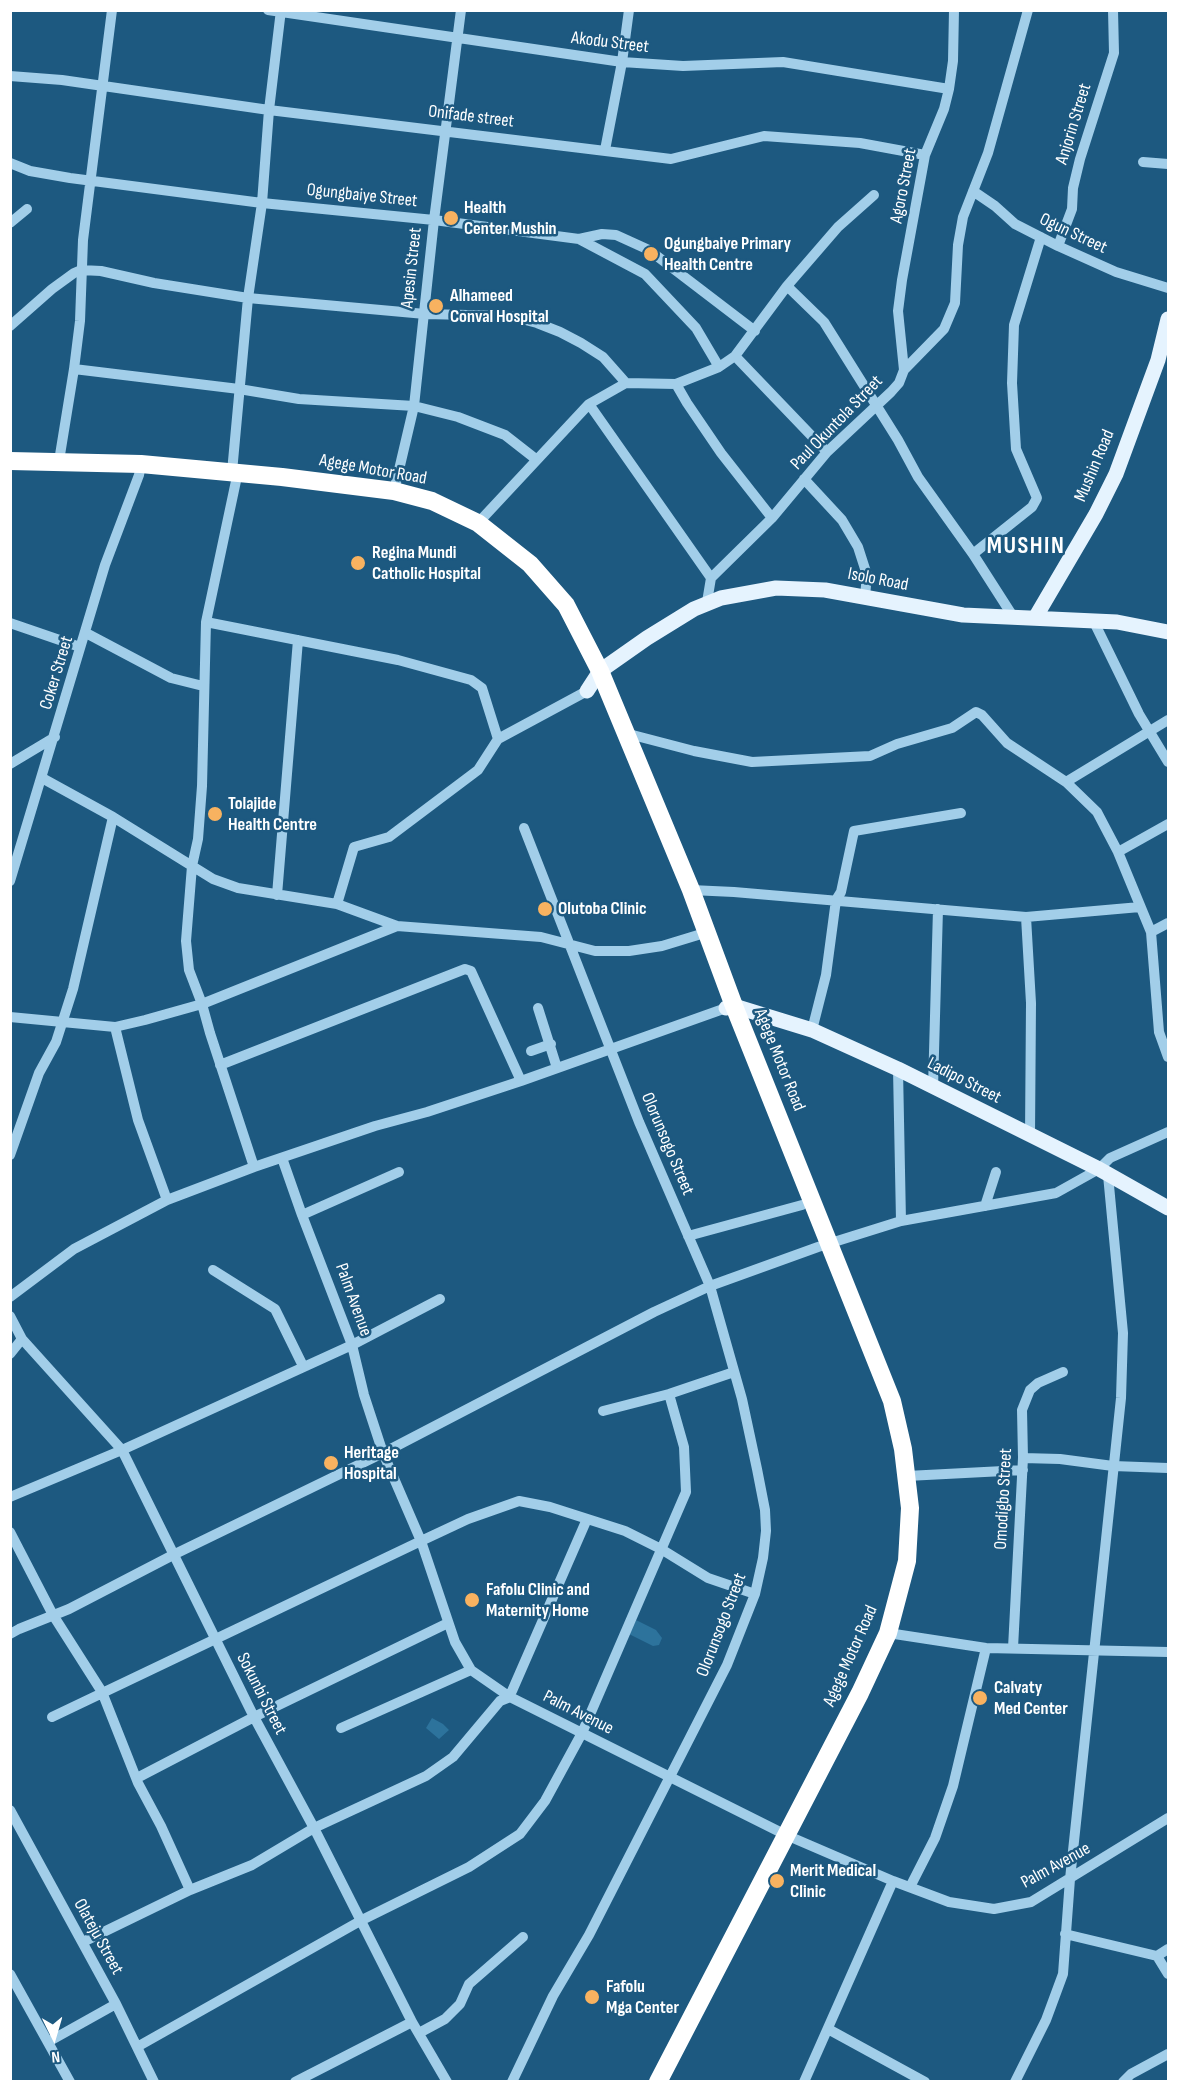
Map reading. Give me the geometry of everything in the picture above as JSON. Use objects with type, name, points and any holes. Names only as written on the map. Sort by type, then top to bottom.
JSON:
[{"type":"highway","name":"Agege Motor Road","points":[[10,460],[59,461],[234,477],[392,498],[466,527],[506,554],[540,586],[579,645],[597,683],[626,733],[691,891],[730,1007],[802,1205],[823,1245],[892,1401],[903,1449],[910,1508],[907,1561],[888,1633],[860,1693],[781,1832],[646,2082]]},
{"type":"highway","name":"Agege Motor Road","points":[[10,471],[140,470]]},
{"type":"highway","name":"Agege Motor Road","points":[[234,477],[282,477],[394,491],[432,501],[478,523],[530,564],[566,605],[698,935],[730,1007],[823,1245],[892,1442],[899,1494],[899,1542],[890,1585],[871,1648],[842,1709],[820,1745],[781,1832],[658,2082]]},
{"type":"main road","name":"Mushin Road","points":[[1035,618],[1096,514],[1116,474],[1158,360],[1168,319]]},
{"type":"main road","name":"Isolo Road","points":[[597,683],[675,619],[707,602],[746,592],[776,588],[825,590],[949,613],[1128,623],[1168,632]]},
{"type":"main road","name":"Isolo Road","points":[[597,683],[674,627],[712,607],[758,597],[794,595],[844,600],[926,617],[983,624],[1096,626],[1137,630],[1168,638]]},
{"type":"main road","name":"Ladipo Street","points":[[730,1007],[812,1030],[898,1069],[1104,1172],[1168,1208]]},
{"type":"street","points":[[59,461],[80,321],[83,240],[112,10]]},
{"type":"street","name":"Akodu Street","points":[[267,10],[622,63],[683,66],[783,62],[949,89]]},
{"type":"street","name":"Apesin Street","points":[[394,491],[414,406],[434,220],[461,10]]},
{"type":"street","points":[[605,150],[622,63],[629,10]]},
{"type":"street","name":"Agoro Street","points":[[904,370],[898,311],[902,280],[925,155],[944,109],[949,89],[953,61],[954,10]]},
{"type":"street","name":"Paul Okuntola Street","points":[[711,578],[772,518],[827,452],[899,383],[904,370],[944,329],[955,303],[958,245],[963,218],[988,153],[1028,10]]},
{"type":"street","name":"Anjorin Street","points":[[1058,246],[1072,209],[1073,188],[1080,159],[1113,53],[1113,10]]},
{"type":"street","points":[[254,1167],[187,958],[186,930],[192,866],[198,839],[202,786],[206,622],[234,477],[239,389],[248,298],[262,203],[269,110],[281,11]]},
{"type":"street","name":"Onifade street","points":[[10,76],[671,159],[764,136],[860,143],[925,155]]},
{"type":"street","points":[[1143,162],[1168,164]]},
{"type":"street","name":"Ogungbaiye Street","points":[[10,164],[30,171],[262,203],[434,220],[579,239],[602,234],[616,235],[634,242],[660,259],[755,331]]},
{"type":"street","name":"Ogun Street","points":[[973,191],[1015,224],[1058,246],[1116,272],[1168,288]]},
{"type":"street","points":[[478,523],[589,404],[626,383],[676,384],[719,367],[735,356],[787,286],[838,227],[874,195]]},
{"type":"street","points":[[10,223],[27,209]]},
{"type":"street","points":[[973,554],[1032,507],[1037,498],[1016,449],[1012,383],[1014,325],[1041,237]]},
{"type":"street","points":[[579,239],[645,274],[696,328],[719,367]]},
{"type":"street","points":[[645,274],[660,259]]},
{"type":"street","points":[[10,326],[74,273],[81,270],[101,271],[154,283],[248,298],[425,314],[510,316],[560,332],[603,357],[626,383]]},
{"type":"street","points":[[787,286],[824,322],[918,477],[973,554],[1014,618]]},
{"type":"street","points":[[735,356],[827,452]]},
{"type":"street","points":[[74,369],[239,389],[299,399],[414,406],[458,417],[505,435],[537,460]]},
{"type":"street","points":[[676,384],[721,453],[772,518]]},
{"type":"street","points":[[589,404],[711,578],[707,602]]},
{"type":"street","name":"Coker Street","points":[[10,881],[105,565],[140,470]]},
{"type":"street","points":[[804,479],[842,520],[858,547],[867,575],[865,596]]},
{"type":"street","points":[[206,622],[398,660],[471,680],[482,688],[498,739]]},
{"type":"street","points":[[10,624],[80,647]]},
{"type":"street","points":[[1096,626],[1139,714],[1168,762]]},
{"type":"street","points":[[86,633],[171,678],[203,686]]},
{"type":"street","points":[[277,895],[298,640]]},
{"type":"street","points":[[337,904],[354,847],[389,837],[478,770],[498,739],[597,683]]},
{"type":"street","points":[[626,733],[694,751],[752,762],[870,756],[897,744],[951,728],[976,712],[982,715],[1007,743],[1066,782],[1097,812],[1119,852],[1151,932],[1168,1057]]},
{"type":"street","points":[[1066,782],[1168,720]]},
{"type":"street","points":[[10,764],[55,737]]},
{"type":"street","points":[[42,778],[113,817],[213,879],[238,888],[337,904],[397,926],[541,937],[595,951],[629,951],[663,946],[698,935]]},
{"type":"street","points":[[812,1030],[826,975],[836,900],[841,892],[854,831],[961,813]]},
{"type":"street","points":[[10,1155],[39,1073],[56,1042],[63,1022],[80,962],[113,817]]},
{"type":"street","points":[[1119,852],[1168,824]]},
{"type":"street","name":"Olorunsogo Street","points":[[512,2082],[553,1996],[589,1935],[727,1665],[755,1594],[765,1540],[765,1510],[757,1469],[734,1372],[710,1286],[639,1122],[524,828]]},
{"type":"street","points":[[691,891],[836,900],[1026,917],[1140,907]]},
{"type":"street","points":[[933,1088],[938,909]]},
{"type":"street","points":[[1026,917],[1031,1003],[1030,1135]]},
{"type":"street","points":[[1151,932],[1168,923]]},
{"type":"street","points":[[10,1017],[115,1027],[202,1004],[397,926]]},
{"type":"street","points":[[220,1065],[465,969],[471,971],[521,1081]]},
{"type":"street","points":[[10,1297],[74,1249],[167,1200],[254,1167],[375,1126],[427,1112],[521,1081],[730,1007]]},
{"type":"street","points":[[538,1008],[557,1068]]},
{"type":"street","points":[[115,1027],[138,1120],[167,1200]]},
{"type":"street","points":[[531,1051],[551,1044]]},
{"type":"street","points":[[898,1069],[901,1221]]},
{"type":"street","points":[[1015,2082],[1046,2020],[1063,1974],[1070,1879],[1120,1398],[1123,1333],[1104,1172],[1110,1158],[1168,1132]]},
{"type":"street","name":"Palm Avenue","points":[[282,1158],[352,1345],[364,1395],[383,1453],[421,1541],[455,1642],[471,1670],[509,1697],[669,1778],[781,1832],[893,1881],[949,1902],[993,1909],[1031,1902],[1168,1818]]},
{"type":"street","points":[[302,1215],[399,1172]]},
{"type":"street","points":[[985,1206],[996,1172]]},
{"type":"street","points":[[10,1634],[69,1609],[175,1554],[383,1453],[654,1312],[710,1286],[823,1245],[901,1221],[1056,1193],[1104,1172]]},
{"type":"street","points":[[688,1236],[802,1205]]},
{"type":"street","points":[[213,1270],[275,1309],[303,1366]]},
{"type":"street","points":[[10,1497],[122,1450],[352,1345],[440,1299]]},
{"type":"street","name":"Sokunbi Street","points":[[10,1316],[22,1339],[122,1450],[254,1717],[362,1920],[432,2060],[447,2082]]},
{"type":"street","points":[[10,1354],[22,1339]]},
{"type":"street","points":[[603,1411],[669,1394],[734,1372]]},
{"type":"street","name":"Omodigbo Street","points":[[1013,1648],[1023,1470],[1022,1410],[1030,1390],[1038,1383],[1062,1372]]},
{"type":"street","points":[[137,2047],[362,1920],[469,1867],[520,1834],[545,1802],[582,1734],[686,1492],[684,1447],[669,1394]]},
{"type":"street","points":[[1023,1458],[1168,1468]]},
{"type":"street","points":[[907,1476],[1023,1470]]},
{"type":"street","points":[[52,1717],[468,1519],[519,1501],[550,1507],[625,1531],[661,1549],[708,1578],[755,1594]]},
{"type":"street","points":[[82,1942],[190,1890],[252,1865],[314,1828],[426,1776],[453,1757],[500,1701],[509,1697],[587,1519]]},
{"type":"street","points":[[10,1532],[53,1615],[102,1692],[137,1778],[190,1890]]},
{"type":"street","points":[[137,1778],[254,1717],[448,1623]]},
{"type":"street","points":[[888,1633],[986,1648],[1168,1652]]},
{"type":"street","points":[[910,1887],[935,1838],[953,1786],[986,1648]]},
{"type":"street","points":[[341,1728],[471,1670]]},
{"type":"street","name":"Olateju Street","points":[[10,1810],[116,2004],[154,2082]]},
{"type":"street","points":[[804,2082],[893,1881]]},
{"type":"street","points":[[1065,1934],[1156,1956],[1168,1974]]},
{"type":"street","points":[[419,2033],[445,2019],[460,2004],[469,1984],[523,1937]]},
{"type":"street","points":[[1156,1956],[1168,1949]]},
{"type":"street","points":[[10,1974],[70,2082]]},
{"type":"street","points":[[48,2042],[116,2004]]},
{"type":"street","points":[[295,2082],[412,2022]]},
{"type":"street","points":[[828,2029],[908,2077],[925,2082]]},
{"type":"street","points":[[1123,2082],[1131,2074],[1168,2054]]},
{"type":"shaded area","points":[[636,1620],[656,1630],[662,1638],[659,1645],[653,1646],[629,1634]]},
{"type":"shaded area","points":[[432,1718],[449,1730],[439,1739],[426,1728]]},
{"type":"place","name":"Health Center Mushin","points":[[451,218]]},
{"type":"place","name":"Ogungbaiye Primary Health Centre","points":[[651,254]]},
{"type":"place","name":"Alhameed Conval Hospital","points":[[436,306]]},
{"type":"place","name":"Regina Mundi Catholic Hospital","points":[[358,563]]},
{"type":"place","name":"Tolajide Health Centre","points":[[215,814]]},
{"type":"place","name":"Olutoba Clinic","points":[[545,909]]},
{"type":"place","name":"Heritage Hospital","points":[[331,1463]]},
{"type":"place","name":"Fafolu Clinic and Maternity Home","points":[[472,1600]]},
{"type":"place","name":"Calvaty Med Center","points":[[980,1698]]},
{"type":"place","name":"Merit Medical Clinic","points":[[777,1881]]},
{"type":"place","name":"Fafolu Mga Center","points":[[592,1997]]},
{"type":"district","name":"MUSHIN","points":[[1026,547]]}]
